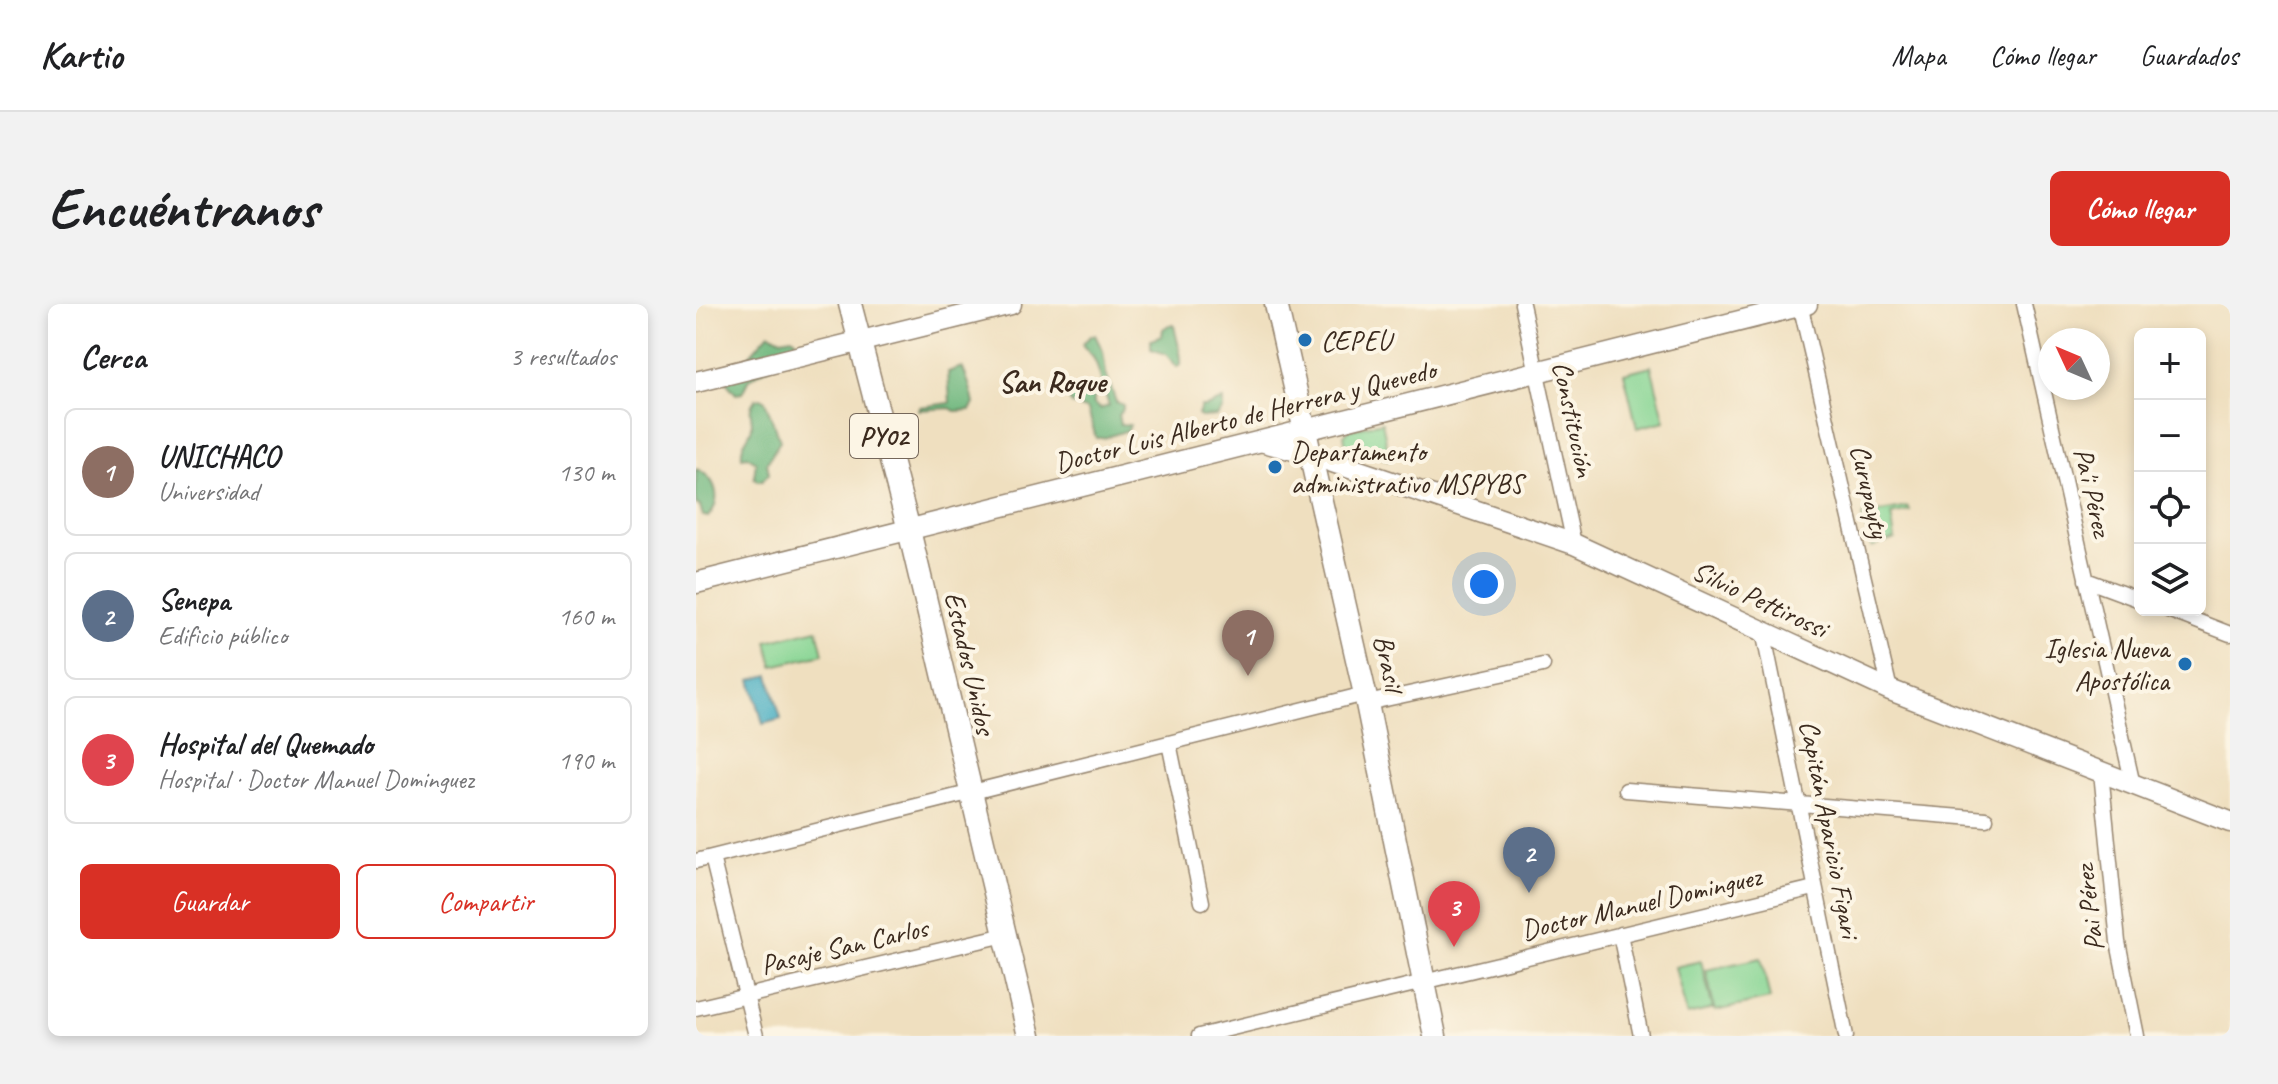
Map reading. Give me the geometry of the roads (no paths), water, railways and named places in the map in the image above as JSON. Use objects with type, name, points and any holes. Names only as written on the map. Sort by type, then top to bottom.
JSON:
[{"type":"main road","name":"Estados Unidos","points":[[850,304],[909,530],[1029,1036]]},
{"type":"main road","name":"Brasil","points":[[1276,304],[1366,698],[1435,1036]]},
{"type":"street","points":[[696,382],[1011,304]]},
{"type":"street","name":"Constitución","points":[[1522,304],[1574,544]]},
{"type":"street","name":"Pa'i Pérez","points":[[2024,304],[2133,785]]},
{"type":"street","name":"Doctor Luis Alberto de Herrera y Quevedo","points":[[696,583],[1803,305]]},
{"type":"street","name":"Curupayty","points":[[1803,305],[1890,690]]},
{"type":"street","name":"Silvio Pettirossi","points":[[1261,441],[1312,455],[1574,544],[1890,690],[2230,822]]},
{"type":"street","points":[[2086,580],[2134,598]]},
{"type":"street","points":[[2192,616],[2230,634]]},
{"type":"street","name":"Capitán Aparicio Figari","points":[[1763,631],[1846,1036]]},
{"type":"street","points":[[696,861],[1169,743],[1366,698],[1543,665]]},
{"type":"street","points":[[1169,743],[1202,902]]},
{"type":"street","name":"Pai Pérez","points":[[2101,772],[2118,942],[2137,1036]]},
{"type":"street","points":[[1626,790],[1986,819]]},
{"type":"street","points":[[712,857],[756,1036]]},
{"type":"street","name":"Doctor Manuel Dominguez","points":[[1199,1036],[1814,888]]},
{"type":"street","points":[[1620,934],[1641,1036]]},
{"type":"street","name":"Pasaje San Carlos","points":[[696,1008],[1005,935]]},
{"type":"water","points":[[769,675],[781,719],[763,724],[751,680]]},
{"type":"place","name":"CEPEU","points":[[1305,340]]},
{"type":"place","name":"Departamento administrativo MSPYBS","points":[[1275,467]]},
{"type":"place","name":"Iglesia Nueva Apostólica","points":[[2185,664]]},
{"type":"place","name":"UNICHACO","points":[[1248,676]]},
{"type":"place","name":"Senepa","points":[[1529,893]]},
{"type":"place","name":"Hospital del Quemado","points":[[1454,947]]},
{"type":"district","name":"San Roque","points":[[1052,382]]}]
